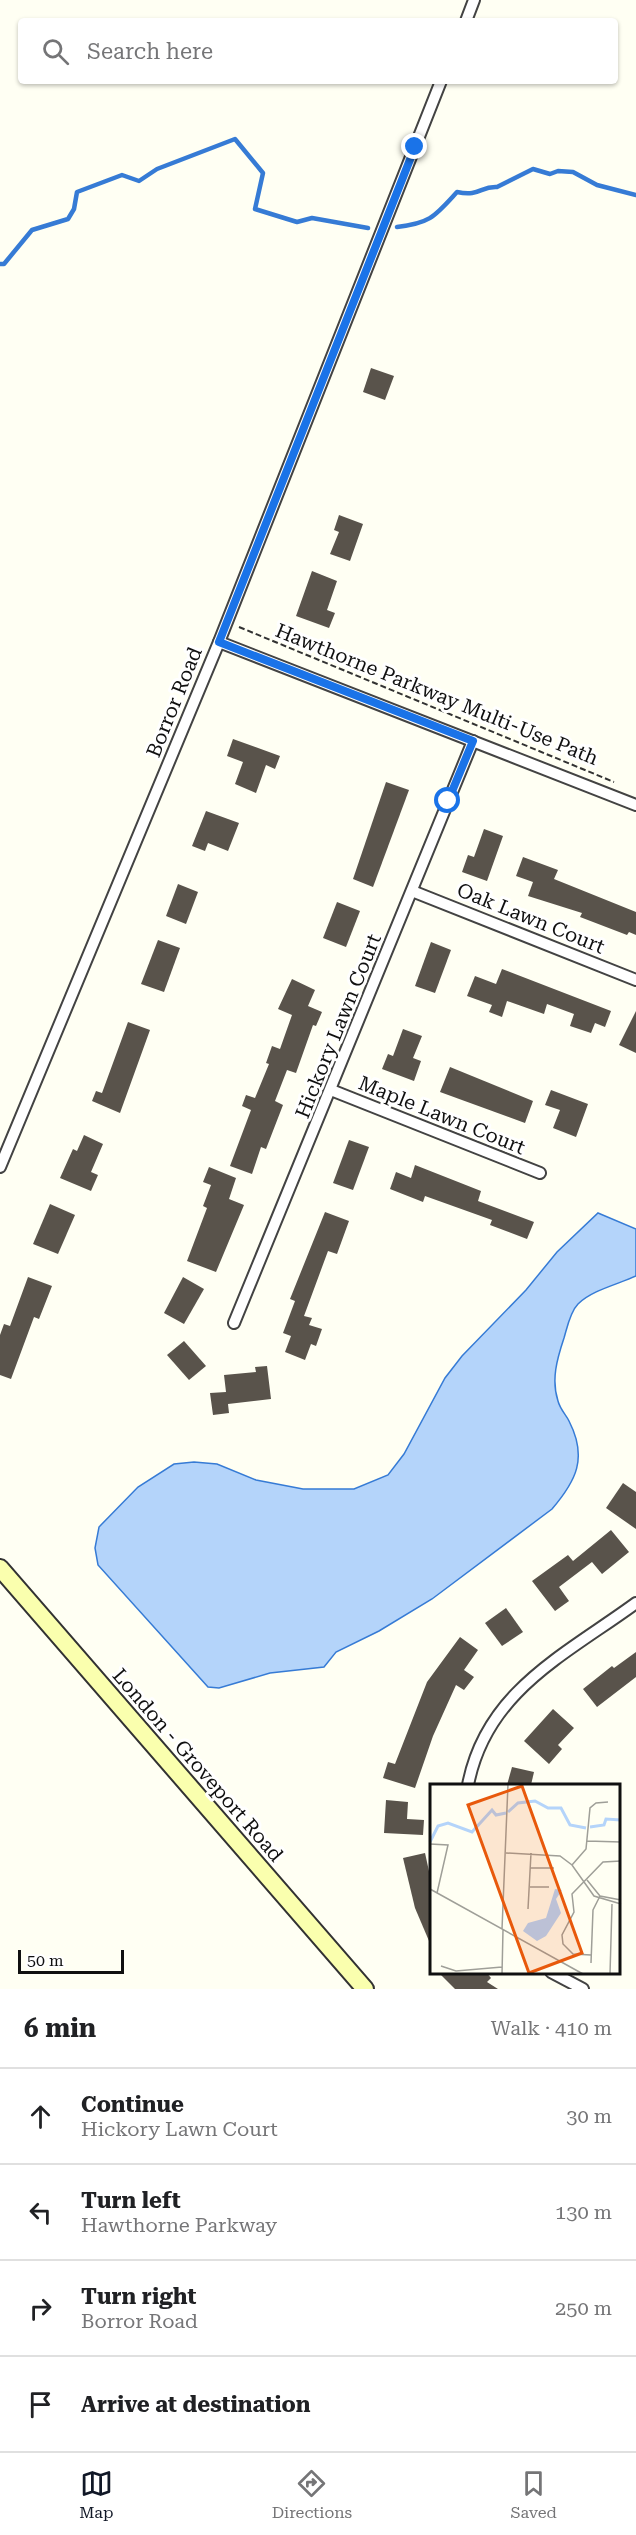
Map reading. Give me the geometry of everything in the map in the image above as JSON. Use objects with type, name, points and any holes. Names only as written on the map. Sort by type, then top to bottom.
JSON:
[{"type":"main road","name":"London - Groveport Road","points":[[0,1568],[365,1989]]},
{"type":"street","points":[[467,18],[474,0]]},
{"type":"street","name":"Borror Road","points":[[0,1167],[219,642],[440,84]]},
{"type":"street","points":[[219,642],[636,805]]},
{"type":"street","name":"Hickory Lawn Court","points":[[234,1323],[473,741]]},
{"type":"street","name":"Oak Lawn Court","points":[[412,891],[636,980]]},
{"type":"street","name":"Maple Lawn Court","points":[[331,1090],[540,1173]]},
{"type":"street","points":[[468,1784],[477,1752],[494,1717],[513,1694],[636,1604]]},
{"type":"street","points":[[555,1974],[583,1989]]},
{"type":"path","name":"Hawthorne Parkway Multi-Use Path","points":[[227,622],[616,783]]},
{"type":"water","points":[[598,1213],[636,1229],[636,1276],[584,1299],[575,1307],[569,1320],[557,1362],[555,1385],[559,1404],[575,1434],[578,1458],[573,1479],[552,1509],[432,1599],[379,1631],[336,1652],[324,1667],[270,1673],[219,1688],[208,1687],[98,1565],[95,1548],[99,1527],[138,1487],[174,1464],[194,1462],[217,1464],[256,1480],[303,1489],[354,1489],[388,1475],[404,1454],[445,1378],[462,1356],[526,1290],[557,1252]]},
{"type":"building","points":[[371,368],[394,376],[385,400],[363,392]]},
{"type":"building","points":[[339,515],[363,524],[350,561],[330,554],[339,532],[334,530]]},
{"type":"building","points":[[312,571],[337,581],[327,610],[335,613],[329,628],[296,616]]},
{"type":"building","points":[[233,739],[280,756],[275,769],[266,765],[256,793],[235,784],[243,762],[227,756]]},
{"type":"building","points":[[386,782],[409,790],[373,887],[353,879]]},
{"type":"building","points":[[206,811],[239,823],[228,851],[208,843],[205,851],[192,846]]},
{"type":"building","points":[[484,829],[503,836],[487,881],[462,872],[468,855],[474,857]]},
{"type":"building","points":[[523,857],[558,870],[554,879],[636,912],[636,935],[629,932],[627,935],[580,917],[582,913],[528,896],[533,882],[516,876]]},
{"type":"building","points":[[178,884],[198,892],[186,924],[166,916]]},
{"type":"building","points":[[337,902],[360,911],[346,947],[323,938]]},
{"type":"building","points":[[158,940],[180,948],[164,992],[141,984]]},
{"type":"building","points":[[431,942],[451,950],[435,993],[415,986]]},
{"type":"building","points":[[502,969],[611,1011],[605,1027],[595,1023],[591,1033],[570,1026],[574,1014],[547,1004],[544,1014],[507,1001],[502,1017],[489,1012],[492,1005],[467,996],[475,976],[496,984]]},
{"type":"building","points":[[292,979],[315,990],[308,1006],[322,1012],[316,1026],[313,1025],[296,1073],[287,1070],[275,1101],[283,1105],[266,1149],[261,1147],[252,1174],[230,1166],[251,1110],[242,1106],[246,1095],[255,1098],[269,1064],[266,1063],[272,1046],[280,1049],[292,1015],[278,1009]]},
{"type":"building","points":[[636,1011],[636,1053],[619,1045]]},
{"type":"building","points":[[128,1022],[150,1030],[120,1113],[92,1101],[96,1091],[102,1093]]},
{"type":"building","points":[[403,1029],[422,1036],[413,1058],[421,1061],[414,1081],[382,1069],[388,1054],[393,1056]]},
{"type":"building","points":[[450,1067],[533,1101],[525,1123],[440,1092]]},
{"type":"building","points":[[551,1090],[588,1104],[576,1137],[553,1128],[560,1110],[545,1105]]},
{"type":"building","points":[[84,1135],[103,1144],[91,1172],[98,1175],[91,1191],[60,1178],[73,1149],[77,1151]]},
{"type":"building","points":[[349,1140],[369,1147],[353,1190],[333,1183]]},
{"type":"building","points":[[415,1165],[481,1191],[478,1201],[534,1222],[527,1239],[490,1225],[492,1220],[425,1196],[423,1202],[390,1189],[396,1172],[411,1178]]},
{"type":"building","points":[[209,1167],[236,1178],[229,1199],[244,1205],[216,1272],[187,1261],[207,1208],[203,1206],[211,1185],[203,1182]]},
{"type":"building","points":[[50,1204],[75,1215],[58,1254],[33,1244]]},
{"type":"building","points":[[325,1212],[349,1221],[337,1254],[328,1251],[304,1316],[312,1318],[309,1325],[322,1329],[316,1346],[311,1344],[305,1360],[285,1352],[291,1336],[283,1333],[295,1301],[290,1299]]},
{"type":"building","points":[[28,1277],[52,1286],[39,1319],[34,1317],[11,1379],[0,1375],[0,1335],[4,1324],[10,1326]]},
{"type":"building","points":[[183,1277],[204,1289],[184,1324],[164,1313]]},
{"type":"building","points":[[184,1341],[206,1366],[189,1380],[167,1355]]},
{"type":"building","points":[[267,1366],[271,1399],[228,1404],[229,1413],[213,1415],[210,1393],[226,1392],[224,1375],[256,1372],[255,1367]]},
{"type":"building","points":[[623,1483],[636,1492],[636,1529],[606,1508]]},
{"type":"building","points":[[611,1530],[629,1552],[602,1574],[592,1562],[559,1587],[569,1601],[555,1611],[532,1581],[568,1555],[573,1561]]},
{"type":"building","points":[[506,1608],[523,1632],[502,1646],[485,1623]]},
{"type":"building","points":[[460,1637],[478,1650],[464,1670],[474,1677],[464,1690],[456,1685],[433,1736],[415,1788],[383,1778],[388,1762],[395,1764],[427,1682]]},
{"type":"building","points":[[636,1652],[636,1677],[597,1707],[583,1689],[612,1666],[614,1668]]},
{"type":"building","points":[[553,1709],[574,1728],[558,1745],[562,1749],[549,1764],[524,1741]]},
{"type":"building","points":[[512,1767],[534,1772],[531,1784],[507,1784]]},
{"type":"building","points":[[386,1800],[408,1802],[407,1819],[424,1820],[423,1835],[384,1833]]},
{"type":"building","points":[[425,1853],[430,1876],[430,1943],[415,1908],[403,1858]]},
{"type":"building","points":[[440,1974],[488,1974],[491,1978],[487,1982],[498,1989],[455,1989]]},
{"type":"waterway","points":[[0,264],[4,264],[32,230],[68,219],[74,209],[77,192],[122,175],[139,181],[157,169],[235,139],[263,173],[255,209],[297,222],[312,218],[368,228]]},
{"type":"waterway","points":[[397,227],[418,223],[432,217],[457,192],[471,193],[497,187],[533,169],[550,174],[558,171],[573,172],[597,185],[636,195]]},
{"type":"route","points":[[415,147],[219,642],[473,741],[448,801]]}]
